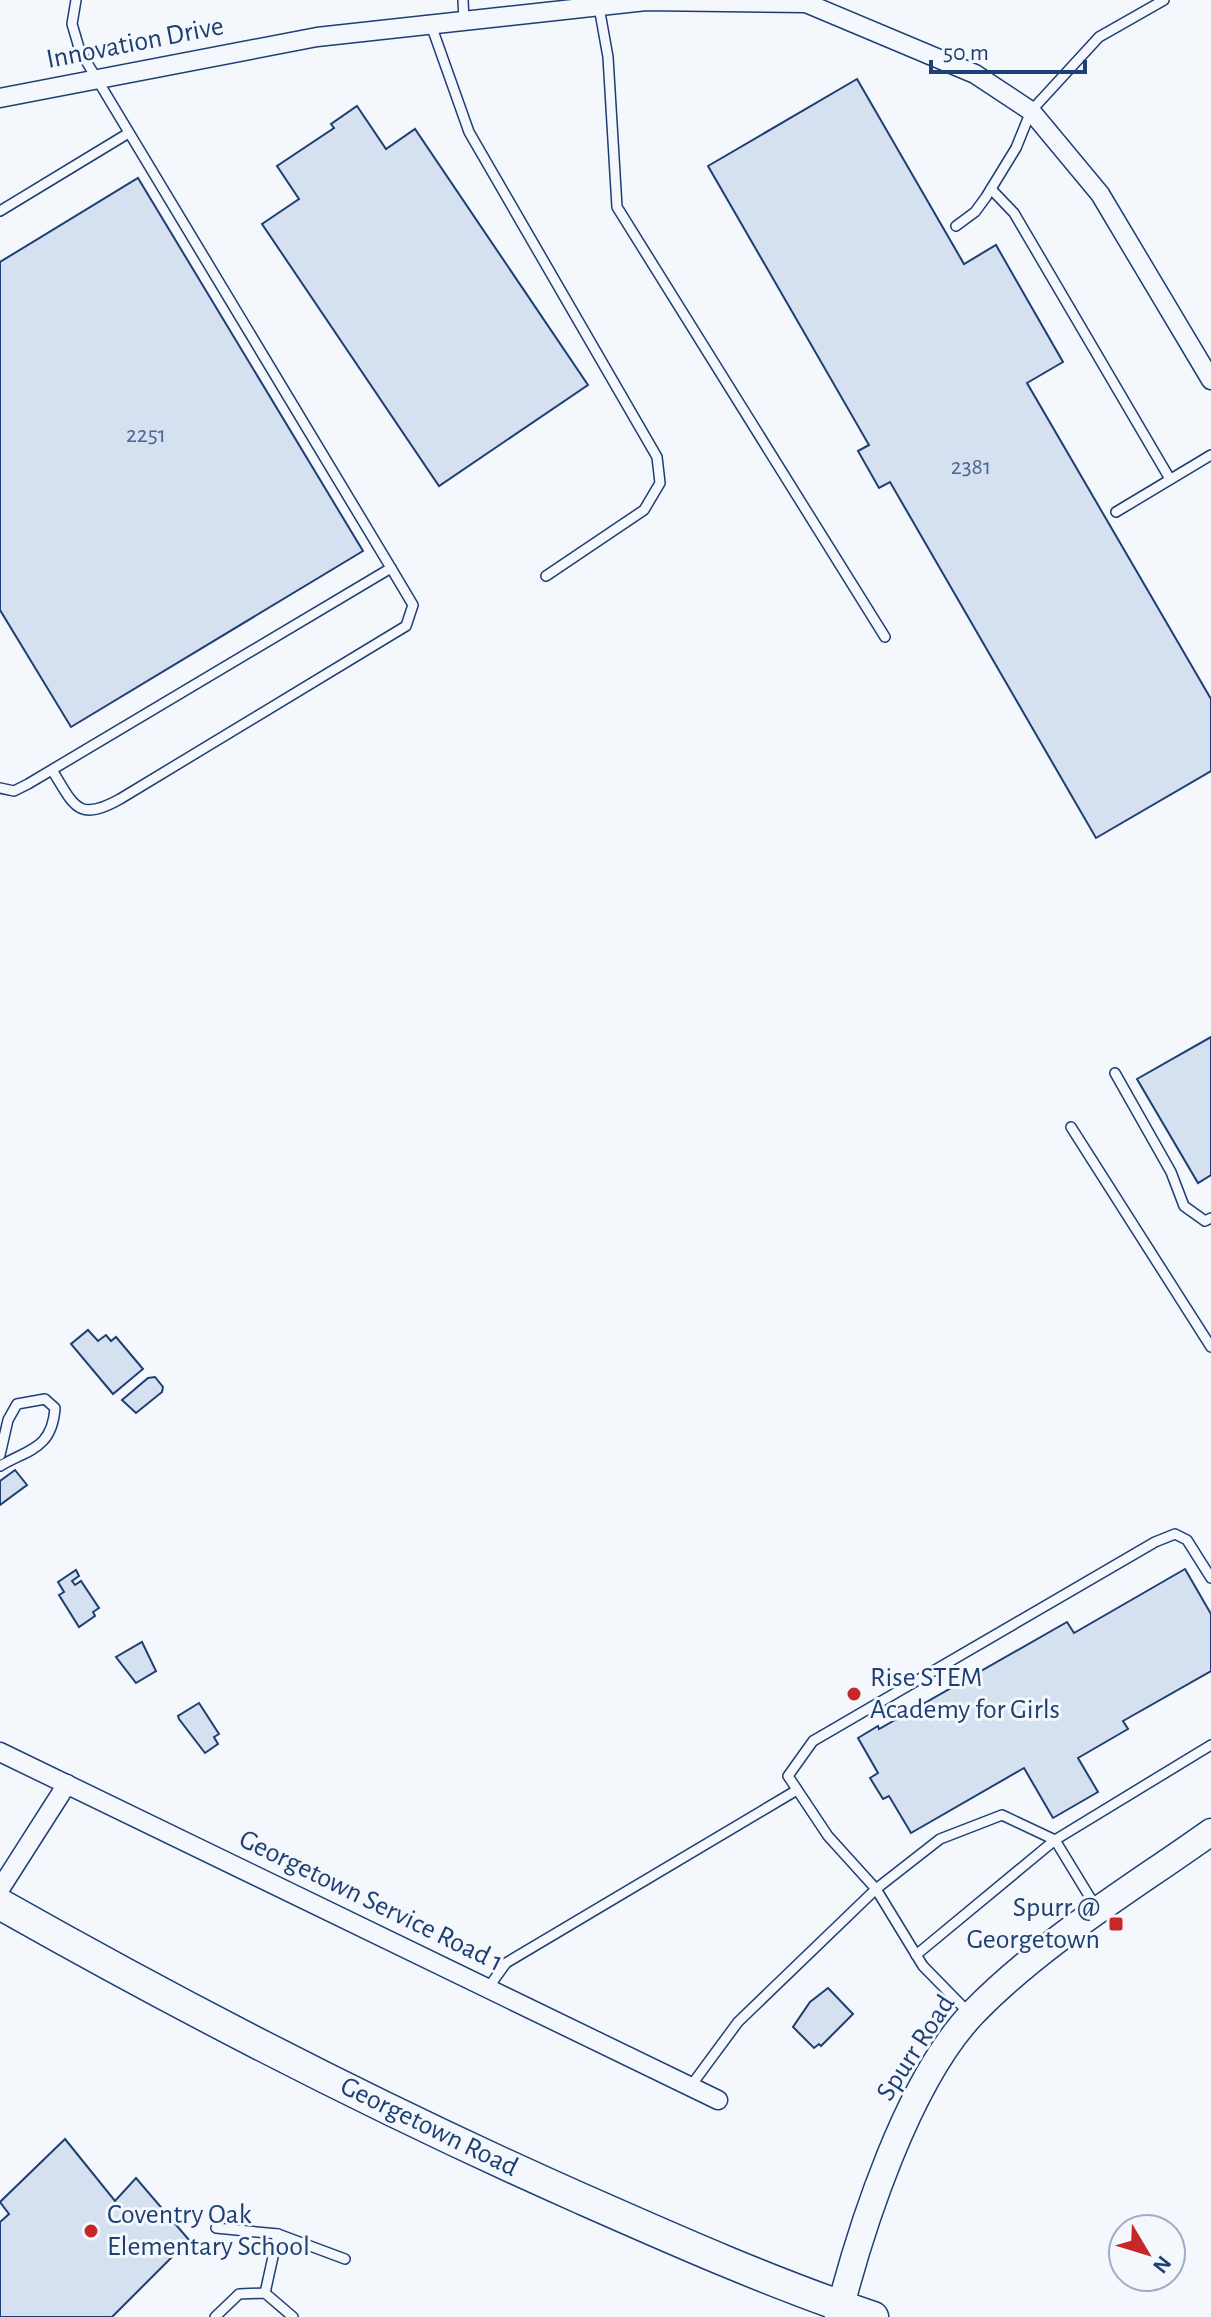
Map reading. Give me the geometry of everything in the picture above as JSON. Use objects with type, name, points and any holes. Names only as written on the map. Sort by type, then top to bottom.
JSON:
[{"type":"main road","name":"Georgetown Road","points":[[0,1904],[122,1972],[407,2119],[837,2313],[873,2317]]},
{"type":"street","name":"Innovation Drive","points":[[0,98],[317,37],[646,1],[821,4],[975,74],[1031,111],[1100,194],[1211,380]]},
{"type":"street","name":"Georgetown Service Road 1","points":[[0,1752],[718,2100]]},
{"type":"street","points":[[0,1889],[67,1784]]},
{"type":"street","name":"Spurr Road","points":[[837,2313],[881,2178],[916,2098],[971,2015],[1036,1958],[1211,1832]]},
{"type":"lane","points":[[52,770],[75,806],[84,812],[96,811],[406,626],[413,605],[127,134],[75,38],[71,15],[76,0]]},
{"type":"lane","points":[[463,0],[464,21]]},
{"type":"lane","points":[[956,226],[975,212],[991,189],[1016,148],[1031,111],[1099,37],[1164,0]]},
{"type":"lane","points":[[599,7],[608,57],[617,207],[885,637]]},
{"type":"lane","points":[[431,25],[469,132],[657,457],[660,483],[644,510],[546,576]]},
{"type":"lane","points":[[0,211],[127,134]]},
{"type":"lane","points":[[991,189],[1014,213],[1170,479]]},
{"type":"lane","points":[[1116,512],[1211,455]]},
{"type":"lane","points":[[0,788],[14,791],[52,770],[391,568]]},
{"type":"lane","points":[[1115,1073],[1171,1172],[1184,1206],[1205,1221],[1211,1218]]},
{"type":"lane","points":[[1071,1127],[1211,1347]]},
{"type":"lane","points":[[0,1455],[8,1420],[17,1404],[45,1399],[55,1408],[54,1424],[43,1442],[24,1457],[0,1466]]},
{"type":"lane","points":[[971,2015],[916,1955],[876,1889],[828,1836],[788,1776],[813,1741],[1155,1542],[1175,1534],[1187,1540],[1211,1578]]},
{"type":"lane","points":[[916,1955],[1055,1840],[1211,1745]]},
{"type":"lane","points":[[488,1988],[506,1963],[797,1790]]},
{"type":"lane","points":[[690,2087],[738,2022],[876,1889],[940,1839],[1002,1815],[1055,1840],[1099,1912]]},
{"type":"lane","points":[[216,2228],[278,2234],[345,2259]]},
{"type":"lane","points":[[265,2293],[278,2234]]},
{"type":"lane","points":[[215,2317],[239,2294],[265,2293],[293,2317]]},
{"type":"building","points":[[857,79],[964,264],[996,245],[1063,362],[1027,383],[1211,699],[1211,771],[1096,838],[890,482],[879,488],[858,451],[869,445],[708,166]]},
{"type":"building","points":[[357,106],[386,149],[415,129],[588,385],[439,486],[262,224],[299,199],[277,166],[334,128],[331,124]]},
{"type":"building","points":[[138,178],[363,551],[71,727],[0,610],[0,262]]},
{"type":"building","points":[[1211,1037],[1211,1175],[1198,1183],[1137,1079]]},
{"type":"building","points":[[88,1330],[98,1341],[106,1335],[111,1341],[116,1337],[143,1369],[113,1394],[71,1344]]},
{"type":"building","points":[[155,1377],[163,1387],[162,1392],[136,1413],[122,1400],[148,1378]]},
{"type":"building","points":[[15,1470],[27,1485],[0,1505],[0,1481]]},
{"type":"building","points":[[1185,1569],[1211,1614],[1211,1671],[1123,1721],[1128,1729],[1078,1758],[1098,1792],[1053,1818],[1024,1768],[911,1833],[889,1796],[883,1799],[870,1778],[878,1773],[858,1738],[1067,1622],[1074,1633]]},
{"type":"building","points":[[76,1570],[79,1576],[72,1581],[75,1585],[81,1581],[99,1608],[93,1612],[95,1616],[79,1627],[59,1595],[64,1592],[58,1582]]},
{"type":"building","points":[[142,1642],[156,1671],[136,1683],[116,1657]]},
{"type":"building","points":[[199,1703],[219,1734],[214,1737],[218,1744],[205,1753],[178,1716]]},
{"type":"building","points":[[828,1988],[853,2014],[821,2046],[819,2044],[814,2048],[793,2027],[810,2002]]},
{"type":"building","name":"Coventry Oak Elementary School","points":[[65,2139],[115,2201],[136,2178],[189,2240],[112,2317],[0,2317],[0,2222],[9,2214],[0,2202]]},
{"type":"place","name":"Rise STEM Academy for Girls","points":[[854,1694]]},
{"type":"place","name":"Spurr @ Georgetown","points":[[1116,1924]]},
{"type":"place","name":"Coventry Oak Elementary School","points":[[91,2231]]}]
